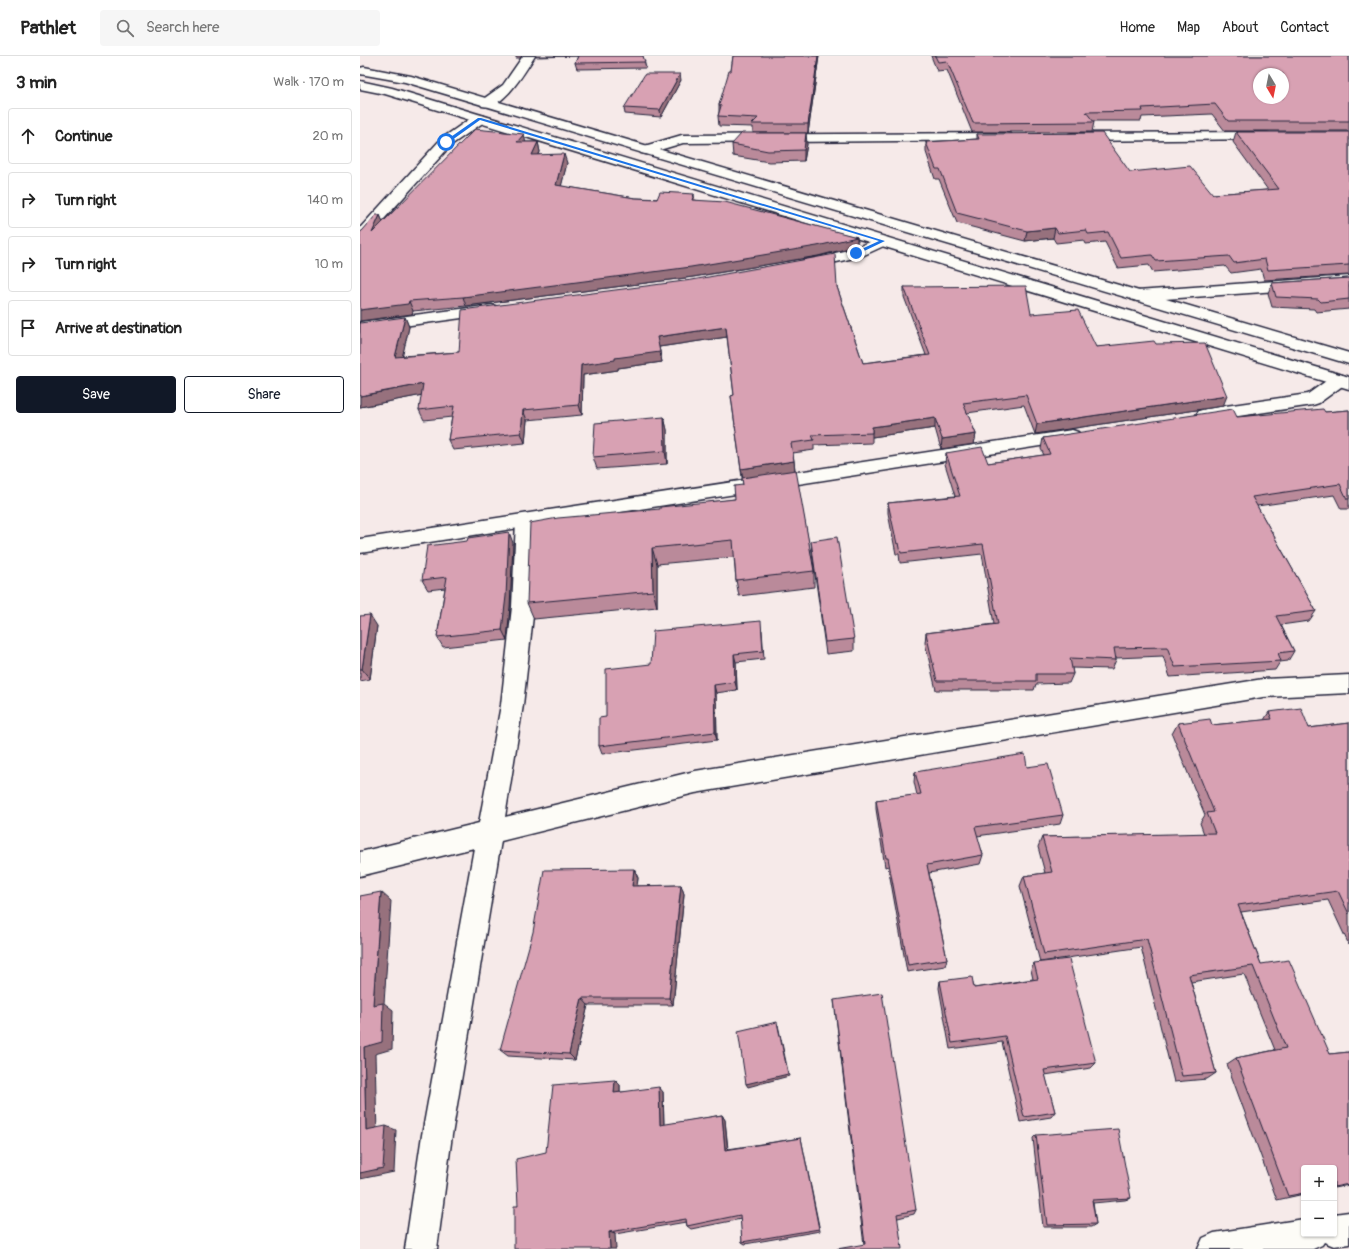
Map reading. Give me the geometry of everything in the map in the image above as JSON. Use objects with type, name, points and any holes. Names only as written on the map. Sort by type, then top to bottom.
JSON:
[{"type":"street","points":[[486,103],[508,88],[530,56]]},
{"type":"street","points":[[360,70],[407,80],[486,103],[1349,359]]},
{"type":"street","points":[[360,85],[388,91],[479,118],[1344,382]]},
{"type":"street","points":[[360,237],[446,142],[479,118]]},
{"type":"street","points":[[1063,137],[1278,136]]},
{"type":"street","points":[[646,150],[682,139],[1016,137]]},
{"type":"street","points":[[795,266],[856,253],[883,241]]},
{"type":"street","points":[[1137,296],[1349,281]]},
{"type":"street","points":[[360,327],[507,308]]},
{"type":"street","points":[[1187,418],[1313,398],[1344,382]]},
{"type":"street","points":[[360,546],[1093,433]]},
{"type":"street","points":[[421,1249],[437,1136],[512,705],[523,607],[526,521]]},
{"type":"street","points":[[360,864],[695,782],[1263,688],[1349,684]]},
{"type":"street","points":[[1337,1230],[1349,1228]]},
{"type":"street","points":[[1214,1249],[1301,1236]]},
{"type":"building","points":[[578,56],[643,56],[645,62],[575,63]]},
{"type":"building","points":[[733,56],[818,56],[808,124],[752,124],[758,118],[718,116],[721,106],[719,105],[729,71],[731,71]]},
{"type":"building","points":[[935,56],[1349,56],[1349,121],[1228,121],[1215,104],[1142,108],[1143,111],[1086,112],[1094,122],[973,123],[947,61],[938,62]]},
{"type":"building","points":[[645,74],[680,74],[660,110],[624,108]]},
{"type":"building","points":[[475,129],[524,134],[517,142],[538,142],[532,155],[564,154],[556,185],[635,198],[657,199],[660,192],[694,194],[692,200],[725,202],[857,237],[817,246],[691,267],[463,297],[409,301],[408,304],[360,310],[360,232],[376,215],[380,215],[372,233]]},
{"type":"building","points":[[1236,132],[1349,132],[1349,265],[1268,270],[1265,259],[1234,263],[1229,256],[1156,261],[1152,255],[1121,258],[1108,232],[1088,234],[1086,230],[1058,233],[1055,228],[1027,231],[957,213],[940,169],[936,169],[926,142],[979,139],[977,134],[1102,133],[1130,172],[1190,166],[1213,194],[1279,189]]},
{"type":"building","points":[[742,133],[806,133],[804,150],[768,151],[732,144]]},
{"type":"building","points":[[835,254],[837,287],[863,363],[930,355],[904,287],[1026,286],[1031,314],[1078,310],[1096,347],[1154,341],[1156,344],[1205,343],[1227,396],[1037,424],[1026,395],[963,403],[976,434],[942,439],[935,418],[872,427],[872,433],[812,435],[814,440],[791,443],[794,461],[741,469],[731,396],[734,395],[726,327],[657,337],[660,352],[615,358],[615,360],[581,365],[579,405],[523,410],[521,433],[448,440],[454,406],[419,410],[423,384],[360,396],[360,323],[405,317],[395,357],[459,352],[462,310],[692,280]]},
{"type":"building","points":[[1349,278],[1349,299],[1321,302],[1318,299],[1276,297],[1272,283]]},
{"type":"building","points":[[1233,409],[1237,417],[1323,409],[1325,412],[1349,410],[1349,499],[1347,499],[1340,484],[1252,497],[1316,611],[1276,616],[1294,651],[1278,653],[1281,661],[1175,667],[1167,647],[1114,648],[1116,660],[1070,658],[1073,674],[1036,674],[1036,681],[937,681],[926,633],[998,624],[983,544],[901,553],[899,543],[897,544],[888,503],[960,496],[946,453],[982,447],[988,463],[1050,454],[1043,438]]},
{"type":"building","points":[[664,417],[665,451],[593,457],[595,423]]},
{"type":"building","points":[[796,470],[814,571],[736,580],[733,540],[652,548],[653,591],[527,603],[530,523],[558,518],[660,509],[660,507],[735,499],[734,486],[743,485],[742,478]]},
{"type":"building","points":[[509,532],[506,596],[502,630],[437,637],[447,577],[422,580],[427,546],[467,541],[468,538]]},
{"type":"building","points":[[837,537],[854,639],[825,642],[811,541]]},
{"type":"building","points":[[370,615],[362,669],[360,669],[360,616]]},
{"type":"building","points":[[761,621],[763,651],[734,654],[735,682],[714,685],[715,732],[599,746],[599,718],[606,717],[606,669],[651,664],[653,631]]},
{"type":"building","points":[[1301,708],[1309,728],[1349,723],[1349,914],[1338,891],[1238,905],[1261,964],[1289,960],[1330,1054],[1349,1052],[1349,1184],[1337,1186],[1337,1165],[1301,1165],[1301,1194],[1288,1196],[1236,1058],[1286,1048],[1253,966],[1189,975],[1216,1073],[1182,1076],[1147,939],[1044,954],[1024,876],[1052,872],[1042,837],[1215,833],[1207,813],[1214,812],[1178,723],[1210,719],[1212,725],[1272,719],[1269,712]]},
{"type":"building","points":[[1025,754],[1027,767],[1048,764],[1063,815],[975,827],[983,855],[927,865],[947,959],[908,965],[888,858],[886,858],[876,800],[921,794],[915,772]]},
{"type":"building","points":[[634,869],[632,886],[681,885],[669,998],[582,998],[569,1054],[500,1050],[533,932],[544,870]]},
{"type":"building","points":[[381,892],[373,1005],[383,1003],[382,1042],[364,1047],[366,1130],[386,1126],[383,1168],[360,1173],[360,896]]},
{"type":"building","points":[[1069,959],[1096,1063],[1044,1070],[1055,1112],[1024,1117],[1005,1036],[952,1043],[940,981],[972,977],[974,988],[1038,979],[1034,963]]},
{"type":"building","points":[[882,993],[916,1210],[897,1214],[902,1249],[837,1249],[865,1244],[834,1000]]},
{"type":"building","points":[[777,1022],[788,1074],[746,1084],[738,1031]]},
{"type":"building","points":[[615,1080],[614,1093],[659,1087],[660,1125],[722,1115],[725,1150],[801,1138],[819,1229],[742,1242],[740,1215],[687,1226],[686,1219],[609,1232],[610,1249],[514,1249],[514,1206],[518,1206],[516,1159],[546,1152],[553,1085]]},
{"type":"building","points":[[1118,1129],[1131,1198],[1092,1200],[1096,1224],[1047,1225],[1036,1135]]},
{"type":"route","points":[[446,142],[479,118],[883,241],[856,253]]}]
